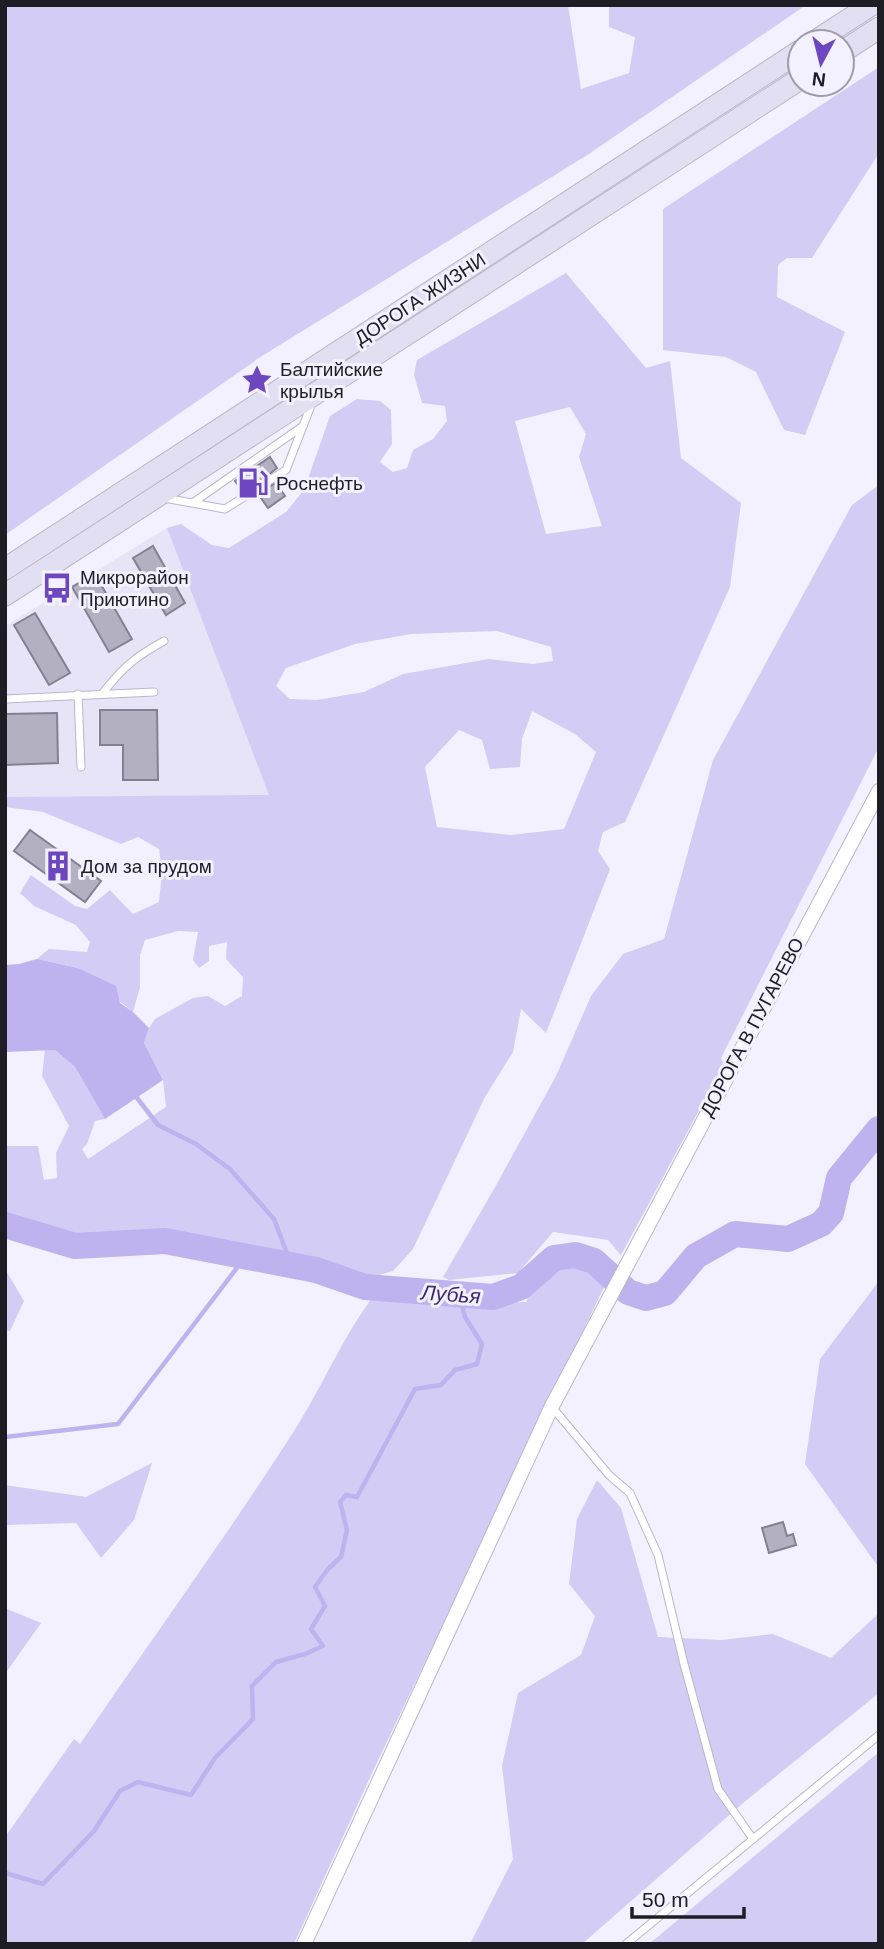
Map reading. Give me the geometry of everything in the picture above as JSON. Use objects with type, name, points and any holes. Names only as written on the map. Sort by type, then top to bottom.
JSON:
[{"type":"main road","points":[[836,28],[871,5]]},
{"type":"main road","points":[[856,43],[879,28]]},
{"type":"main road","name":"ДОРОГА ЖИЗНИ","points":[[5,569],[786,60]]},
{"type":"main road","name":"ДОРОГА ЖИЗНИ","points":[[5,595],[786,88]]},
{"type":"street","name":"ДОРОГА В ПУГАРЕВО","points":[[304,1944],[552,1406],[607,1298],[879,791]]},
{"type":"lane","points":[[156,497],[225,509],[264,485],[286,470],[316,393]]},
{"type":"lane","points":[[194,502],[303,426]]},
{"type":"lane","points":[[102,694],[120,670],[164,641]]},
{"type":"lane","points":[[5,699],[154,692]]},
{"type":"lane","points":[[78,695],[81,766]]},
{"type":"lane","points":[[552,1406],[609,1475],[630,1493],[658,1555],[718,1790],[753,1839]]},
{"type":"lane","points":[[626,1944],[879,1735]]},
{"type":"shaded area","points":[[5,5],[568,5],[581,89],[629,73],[635,37],[609,27],[609,5],[806,5],[589,154],[262,356],[5,535]]},
{"type":"shaded area","points":[[879,67],[879,153],[812,258],[787,258],[778,265],[777,297],[845,332],[805,435],[784,430],[756,372],[726,357],[663,350],[663,209],[832,98],[856,98],[856,82]]},
{"type":"shaded area","points":[[566,273],[646,368],[670,361],[681,458],[741,503],[730,587],[625,822],[603,832],[598,851],[610,869],[546,1033],[521,1009],[513,1052],[485,1097],[413,1249],[393,1271],[372,1277],[248,1246],[168,1232],[81,1235],[5,1216],[5,1146],[38,1146],[44,1180],[57,1178],[56,1153],[69,1126],[42,1076],[45,1050],[55,1050],[75,1067],[105,1119],[95,1121],[87,1144],[82,1149],[88,1159],[166,1107],[163,1080],[144,1043],[155,1019],[193,998],[208,996],[225,1006],[242,996],[243,977],[226,959],[227,942],[209,946],[209,961],[199,968],[193,960],[198,932],[178,931],[145,940],[140,955],[140,987],[133,1012],[78,968],[37,959],[49,949],[87,952],[90,942],[76,925],[34,906],[20,893],[31,875],[75,906],[87,909],[110,890],[133,914],[159,902],[162,873],[159,849],[138,837],[121,844],[43,812],[5,807],[5,797],[269,795],[167,528],[181,524],[212,545],[229,548],[286,512],[304,490],[330,416],[357,399],[380,401],[391,410],[392,444],[380,462],[393,472],[407,468],[413,450],[433,439],[447,421],[445,406],[422,403],[414,375],[417,360]],"holes":[[[570,407],[586,434],[579,457],[602,526],[546,534],[515,421]],[[497,631],[551,647],[553,661],[533,664],[489,659],[403,674],[364,692],[317,700],[290,699],[276,686],[286,668],[355,644],[411,634]],[[532,711],[575,734],[596,752],[564,829],[511,835],[437,827],[425,767],[459,730],[482,740],[490,769],[520,767],[522,739]]]},
{"type":"shaded area","points":[[879,485],[879,747],[721,1058],[724,1064],[621,1255],[608,1240],[553,1232],[518,1273],[449,1280],[443,1277],[556,1076],[591,996],[623,954],[664,939],[713,760],[852,505]]},
{"type":"shaded area","points":[[167,528],[270,796],[5,797],[5,626]]},
{"type":"shaded area","points":[[37,959],[78,968],[116,986],[120,1003],[149,1028],[144,1043],[163,1080],[105,1119],[75,1067],[55,1050],[5,1052],[5,965]]},
{"type":"shaded area","points":[[561,1262],[586,1264],[604,1287],[373,1771],[294,1944],[5,1944],[5,1837],[74,1739],[80,1744],[242,1510],[294,1431],[353,1326],[376,1293],[413,1298],[526,1302],[540,1277],[549,1274]]},
{"type":"shaded area","points":[[5,1269],[24,1301],[10,1331],[5,1330]]},
{"type":"shaded area","points":[[879,1281],[879,1568],[805,1464],[820,1359]]},
{"type":"shaded area","points":[[152,1463],[134,1520],[101,1558],[76,1523],[5,1525],[5,1485],[86,1497]]},
{"type":"shaded area","points":[[597,1480],[621,1508],[658,1637],[722,1640],[773,1634],[831,1658],[879,1613],[879,1693],[743,1803],[582,1944],[470,1944],[513,1859],[502,1766],[518,1693],[581,1655],[595,1616],[569,1584],[577,1519]]},
{"type":"shaded area","points":[[5,1608],[41,1623],[5,1674]]},
{"type":"shaded area","points":[[879,1752],[879,1944],[649,1944]]},
{"type":"building","points":[[270,457],[277,468],[242,491],[235,481]]},
{"type":"building","points":[[276,483],[285,496],[268,508],[259,495]]},
{"type":"building","points":[[153,546],[185,603],[166,615],[133,558]]},
{"type":"building","points":[[95,574],[132,639],[109,652],[72,587]]},
{"type":"building","points":[[35,613],[70,673],[49,685],[14,625]]},
{"type":"building","points":[[100,710],[157,710],[158,780],[123,780],[123,745],[100,745]]},
{"type":"building","points":[[57,713],[58,763],[5,765],[5,714]]},
{"type":"building","name":"Дом за прудом","points":[[30,830],[101,881],[85,902],[14,851]]},
{"type":"building","points":[[783,1522],[787,1536],[793,1534],[796,1545],[769,1553],[762,1528]]},
{"type":"waterway","points":[[134,1094],[158,1125],[196,1144],[230,1169],[274,1219],[291,1264]]},
{"type":"waterway","name":"Лубья","points":[[5,1225],[75,1246],[165,1241],[316,1270],[365,1287],[493,1297],[521,1287],[554,1258],[575,1255],[594,1261],[628,1292],[646,1298],[665,1293],[696,1256],[735,1234],[788,1239],[821,1224],[831,1213],[839,1178],[879,1129]]},
{"type":"waterway","points":[[5,1437],[118,1424],[246,1256]]},
{"type":"waterway","points":[[5,1873],[43,1884],[94,1831],[120,1791],[138,1782],[191,1795],[215,1758],[253,1719],[252,1686],[276,1662],[323,1646],[311,1629],[325,1606],[315,1587],[341,1557],[347,1530],[340,1502],[346,1495],[357,1497],[415,1389],[441,1385],[455,1370],[477,1364],[482,1344],[465,1317],[459,1293]]},
{"type":"place","name":"Балтийские крылья","points":[[257,380]]},
{"type":"place","name":"Роснефть","points":[[253,483]]},
{"type":"place","name":"Микрорайон Приютино","points":[[57,588]]},
{"type":"place","name":"Дом за прудом","points":[[58,866]]}]
